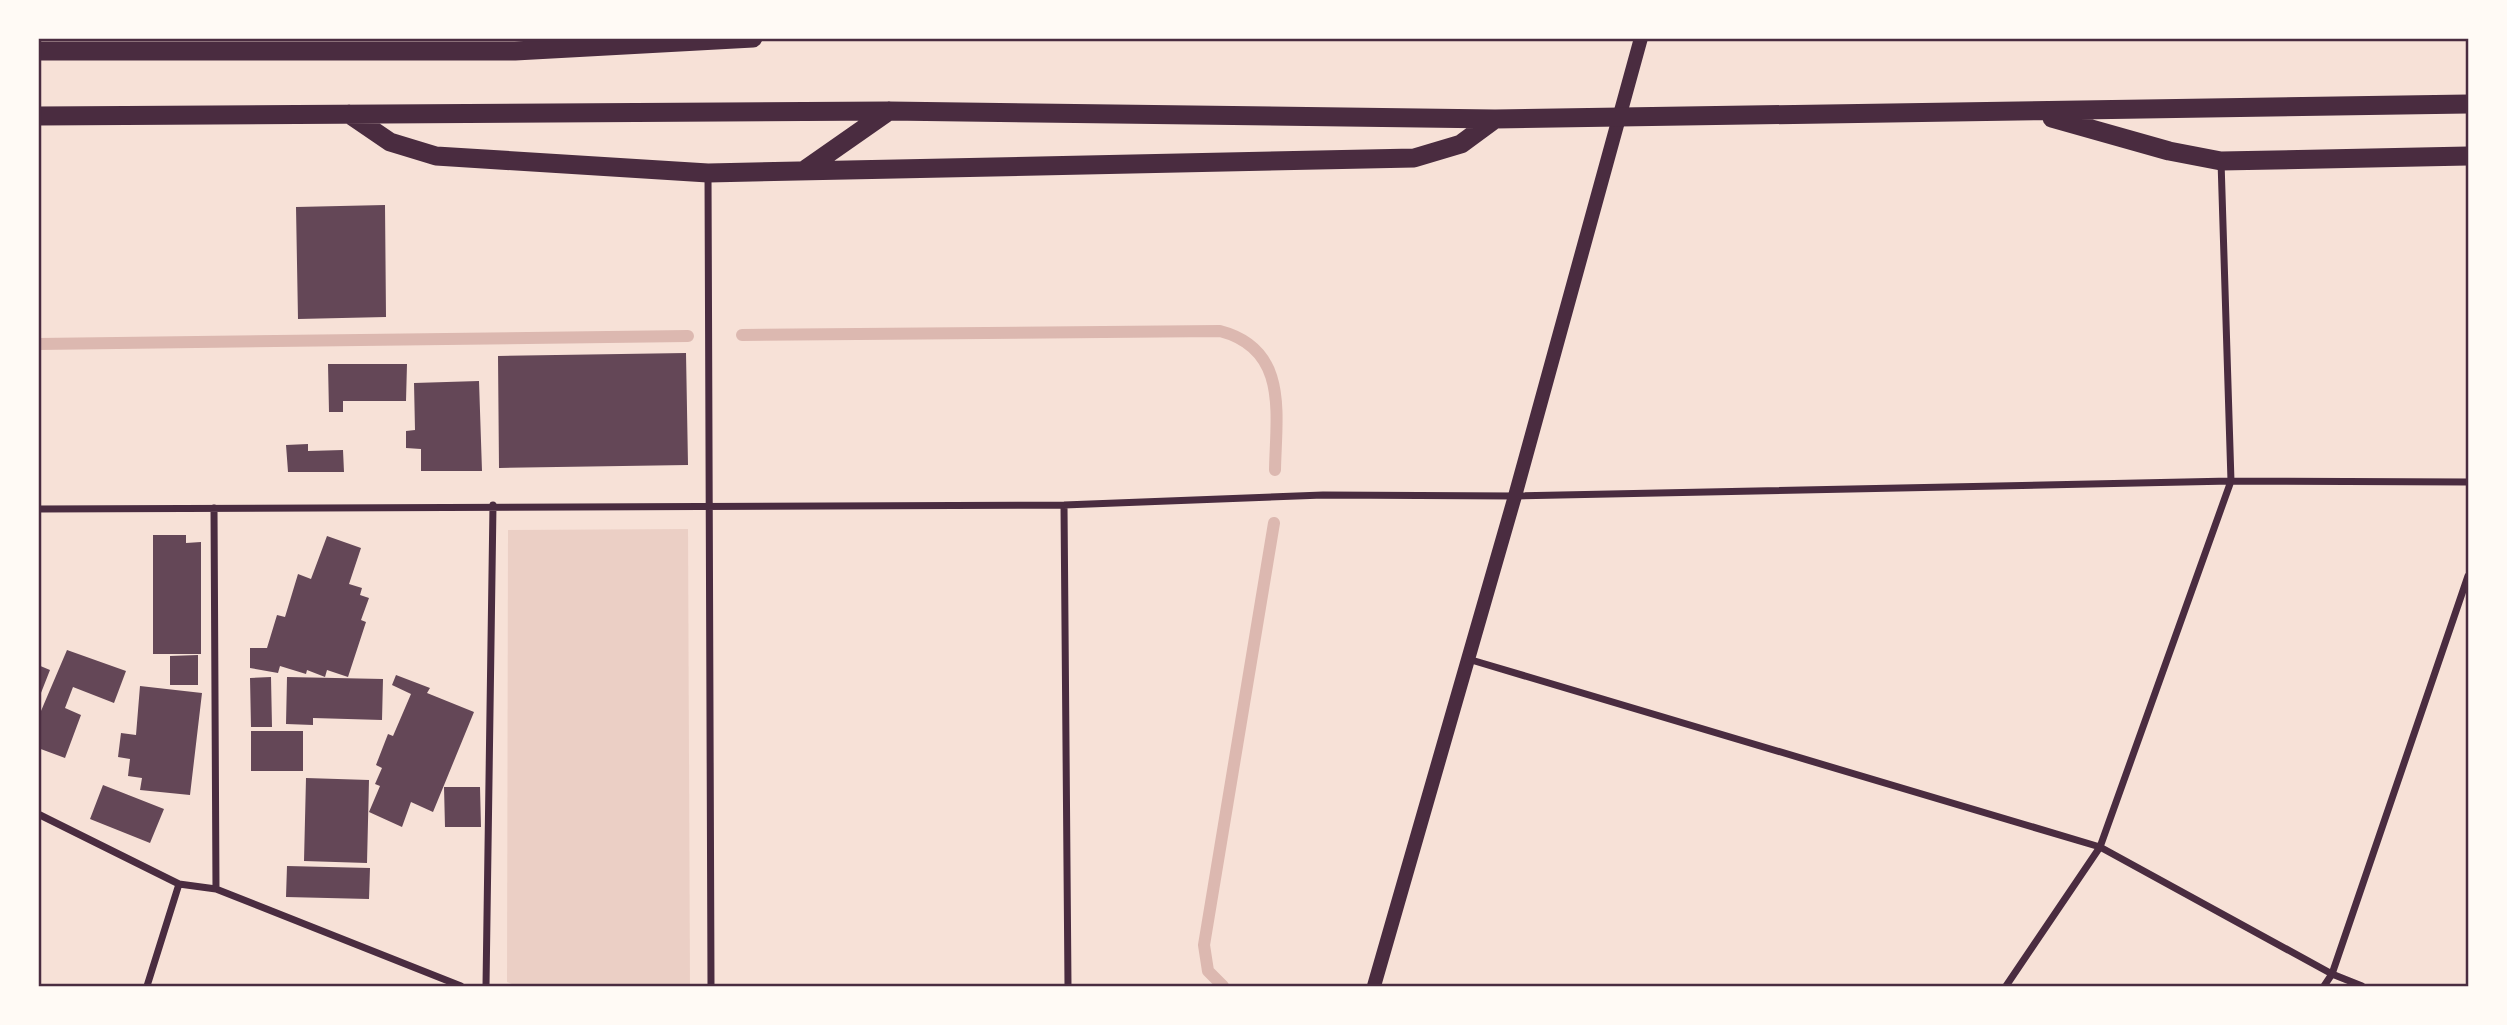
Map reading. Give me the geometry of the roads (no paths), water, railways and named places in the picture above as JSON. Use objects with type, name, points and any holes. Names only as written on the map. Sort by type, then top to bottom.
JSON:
[{"type":"highway","points":[[515,51],[533,38]]},
{"type":"highway","points":[[38,51],[515,51],[753,38]]},
{"type":"highway","points":[[38,116],[889,111],[1495,118],[2469,104]]},
{"type":"highway","points":[[806,169],[889,111]]},
{"type":"highway","points":[[2022,111],[2102,130],[2169,151],[2221,161],[2469,156]]},
{"type":"highway","points":[[349,114],[390,142],[436,156],[708,173],[1414,158],[1461,144],[1495,118]]},
{"type":"main road","points":[[1374,986],[1515,496],[1641,38]]},
{"type":"street","points":[[2006,986],[2101,847],[2231,481],[2221,161]]},
{"type":"street","points":[[708,173],[711,986]]},
{"type":"street","points":[[38,509],[493,505],[1065,505],[1323,495],[1515,496],[2231,481],[2469,482]]},
{"type":"street","points":[[486,986],[493,505]]},
{"type":"street","points":[[1065,505],[1068,986]]},
{"type":"street","points":[[214,508],[216,888]]},
{"type":"street","points":[[2324,986],[2332,974],[2469,576]]},
{"type":"street","points":[[1468,659],[2101,847],[2332,974],[2362,986]]},
{"type":"street","points":[[38,814],[179,884],[216,888],[461,986]]},
{"type":"street","points":[[147,986],[179,884]]},
{"type":"waterway","points":[[742,335],[1220,331],[1242,340],[1258,352],[1268,368],[1274,386],[1276,406],[1275,470]]},
{"type":"waterway","points":[[38,344],[688,336]]},
{"type":"waterway","points":[[1223,986],[1208,971],[1204,945],[1274,523]]}]
